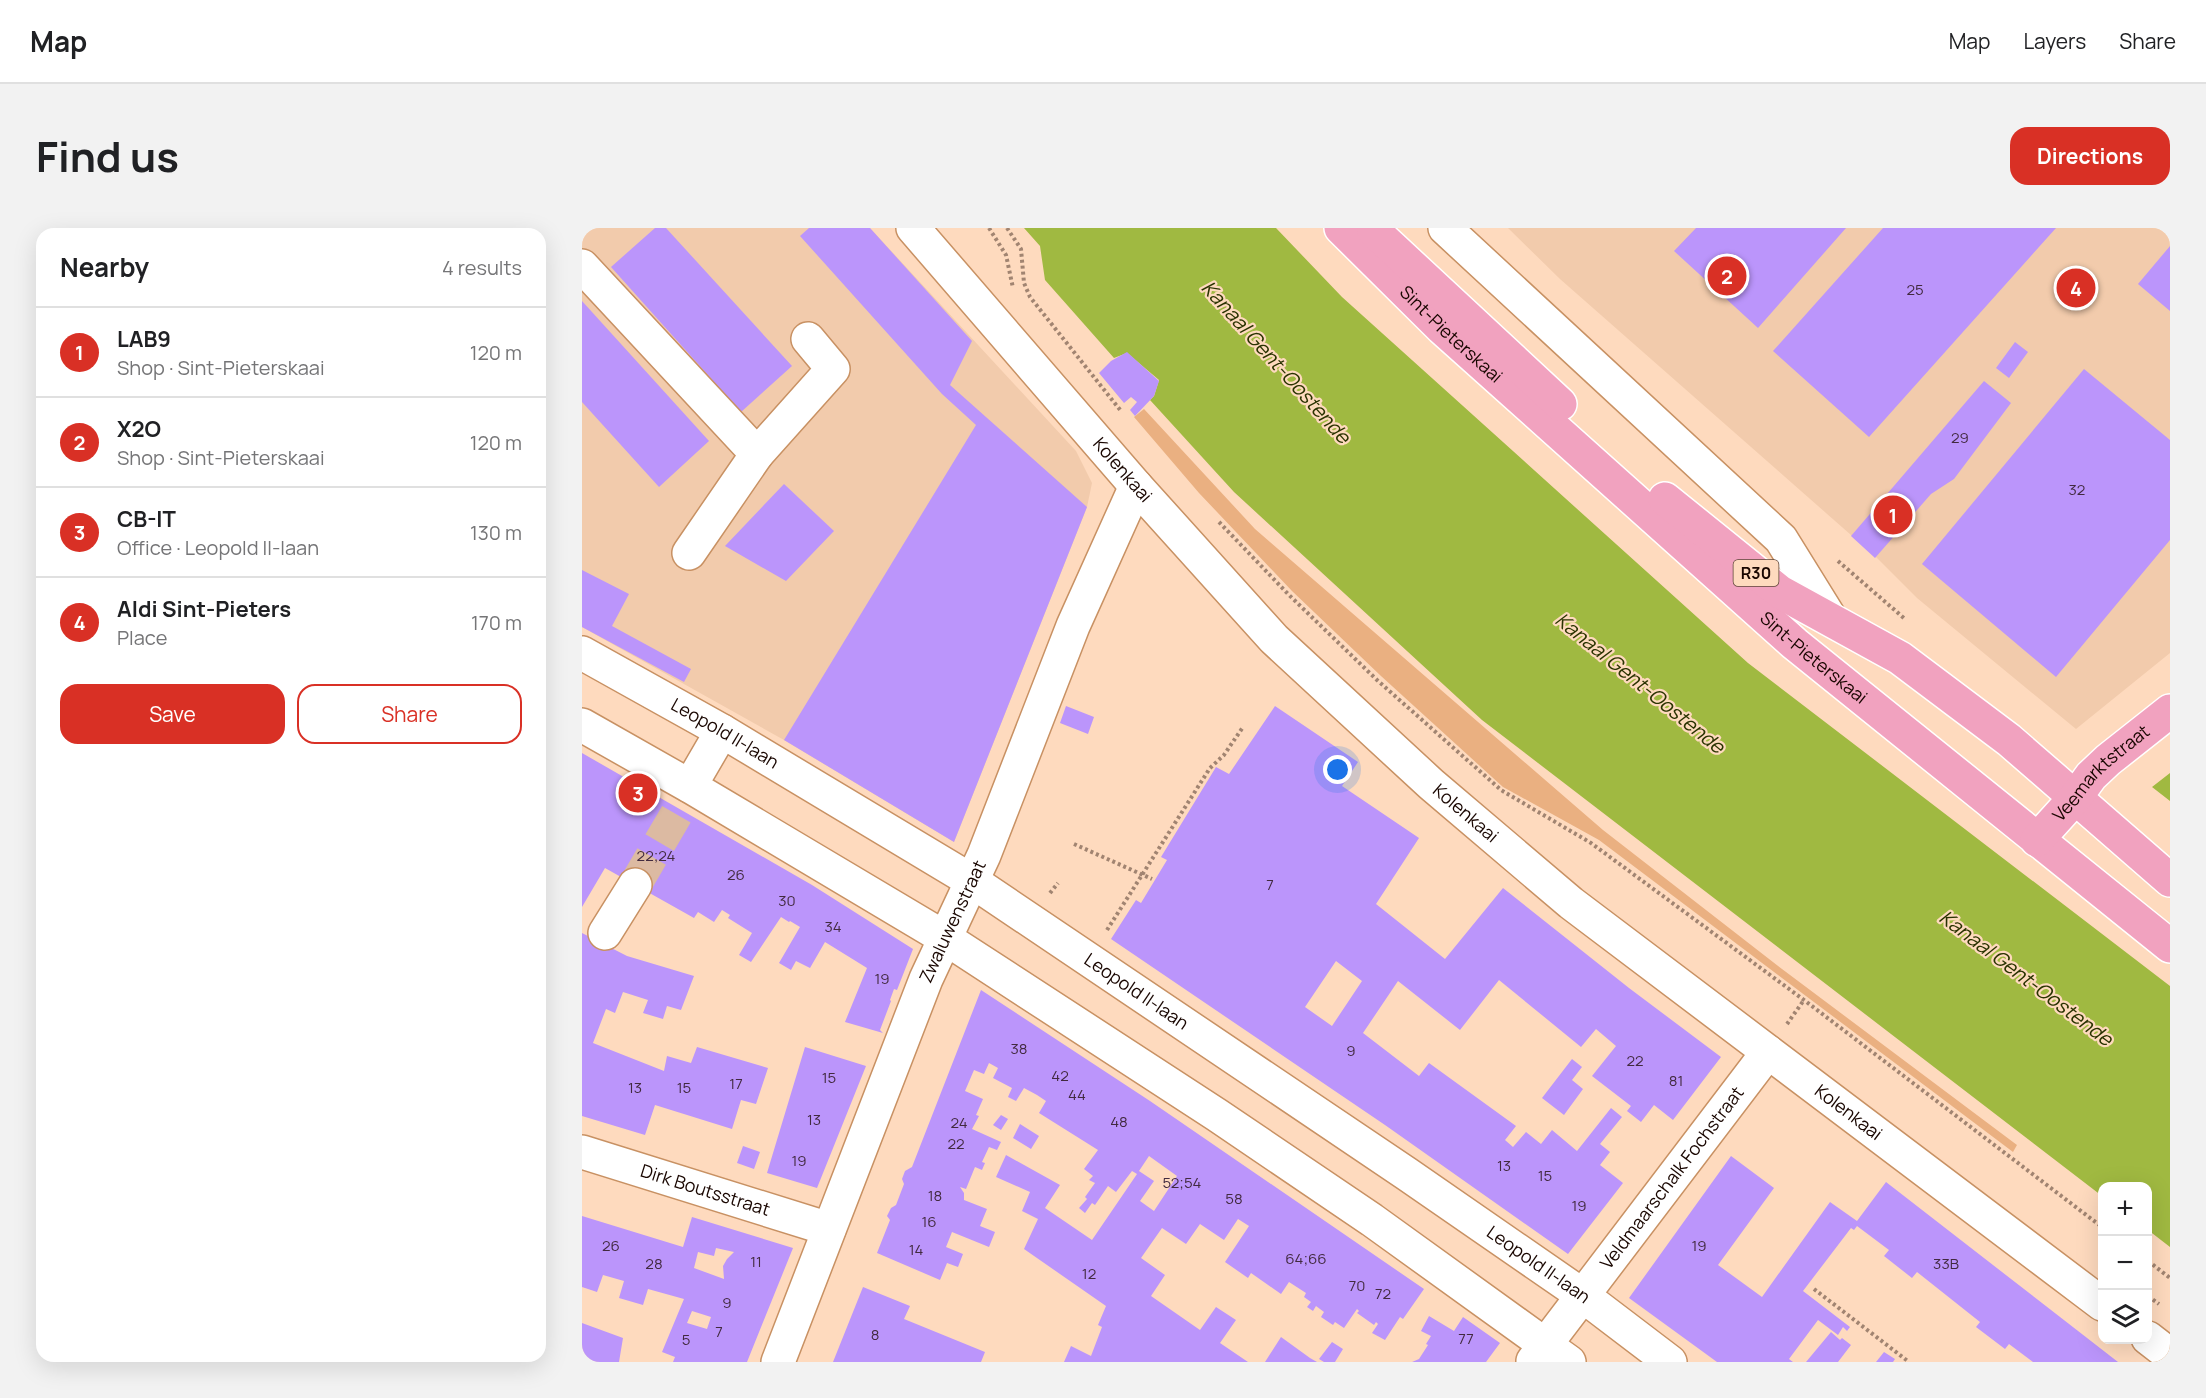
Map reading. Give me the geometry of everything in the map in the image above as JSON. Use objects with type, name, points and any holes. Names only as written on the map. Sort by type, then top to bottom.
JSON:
[{"type":"main road","name":"Sint-Pieterskaai","points":[[1341,228],[1442,328],[1796,644],[2170,946]]},
{"type":"main road","name":"Sint-Pieterskaai","points":[[1372,228],[1635,474],[1780,592],[1900,658],[2009,741],[2170,880]]},
{"type":"main road","name":"Veemarktstraat","points":[[2037,840],[2075,798],[2091,776],[2170,711]]},
{"type":"main road","points":[[2139,921],[2170,880]]},
{"type":"street","name":"Kolenkaai","points":[[913,228],[1136,486],[1274,639],[1431,784],[1571,903],[2098,1300]]},
{"type":"street","name":"Sint-Pieterskaai","points":[[1445,228],[1780,539],[1830,618]]},
{"type":"street","points":[[582,266],[758,454]]},
{"type":"street","points":[[689,553],[758,454],[833,369],[808,339]]},
{"type":"street","name":"Zwaluwenstraat","points":[[778,1362],[926,979],[984,855],[1072,626],[1136,486]]},
{"type":"street","name":"Leopold II-laan","points":[[582,653],[722,731],[972,881],[1407,1174],[1582,1295],[1671,1362]]},
{"type":"street","points":[[582,725],[688,794],[945,938],[1217,1115],[1372,1220],[1549,1356]]},
{"type":"street","points":[[688,794],[722,731]]},
{"type":"street","points":[[605,933],[635,885]]},
{"type":"street","name":"Veldmaarschalk Fochstraat","points":[[1549,1356],[1582,1295],[1768,1052]]},
{"type":"street","name":"Dirk Boutsstraat","points":[[582,1152],[829,1229]]},
{"type":"street","points":[[2152,1341],[2170,1355]]},
{"type":"path","points":[[989,228],[1006,255],[1011,285],[1016,294]]},
{"type":"path","name":"Kolenkaai","points":[[1007,228],[1021,249],[1024,283],[1030,297],[1125,416]]},
{"type":"path","points":[[1217,520],[1289,595],[1377,680],[1501,790],[1591,843],[1804,1000],[2098,1223]]},
{"type":"path","points":[[1089,960],[1142,872],[1210,768],[1224,755],[1243,727]]},
{"type":"path","points":[[1074,844],[1142,872],[1152,879]]},
{"type":"path","points":[[1778,1017],[1788,1024],[1804,1000]]},
{"type":"path","points":[[2152,1263],[2170,1278]]},
{"type":"path","points":[[1815,1289],[1909,1362]]},
{"type":"shaded area","points":[[582,228],[870,228],[1076,451],[1092,483],[1087,507],[954,842],[784,740],[582,627]]},
{"type":"shaded area","points":[[1508,228],[2170,228],[2170,653],[2076,729],[1917,598],[1876,557],[1560,279]]},
{"type":"shaded area","points":[[1144,409],[1255,529],[1603,830],[1782,969],[2017,1145],[2013,1152],[1599,840],[1503,787],[1292,591],[1199,493],[1134,417]]},
{"type":"water","name":"Kanaal Gent-Oostende","points":[[1024,228],[1276,228],[1342,297],[1748,663],[2170,986],[2170,1247],[2152,1233],[2152,1182],[2098,1182],[2098,1193],[1482,720],[1234,492],[1150,400],[1154,396],[1159,380],[1127,353],[1114,358],[1045,280],[1040,246]]},
{"type":"water","points":[[2170,773],[2170,801],[2152,787]]},
{"type":"building","points":[[655,228],[666,228],[792,366],[741,412],[611,267]]},
{"type":"building","points":[[809,228],[870,228],[972,341],[950,385],[1087,507],[954,842],[784,740],[976,425],[942,394],[800,236]]},
{"type":"building","points":[[1696,228],[1846,228],[1758,328],[1674,251]]},
{"type":"building","points":[[1883,228],[2056,228],[1869,437],[1773,351]]},
{"type":"building","points":[[2170,246],[2170,311],[2138,284]]},
{"type":"building","points":[[2076,280],[2084,286],[2078,296],[2068,290]]},
{"type":"building","points":[[582,301],[709,441],[659,487],[582,402]]},
{"type":"building","points":[[2015,342],[2028,352],[2009,378],[1996,368]]},
{"type":"building","points":[[1127,352],[1159,381],[1154,396],[1135,416],[1130,410],[1137,402],[1131,397],[1124,403],[1099,373],[1111,361]]},
{"type":"building","points":[[2084,369],[2170,440],[2170,540],[2056,677],[1922,564]]},
{"type":"building","points":[[1984,381],[2011,403],[1954,479],[1931,494],[1875,558],[1851,536]]},
{"type":"building","points":[[784,484],[834,531],[786,581],[725,546]]},
{"type":"building","points":[[582,570],[629,594],[612,626],[691,669],[684,682],[582,627]]},
{"type":"building","points":[[1066,706],[1094,717],[1088,734],[1060,723]]},
{"type":"building","points":[[1275,706],[1358,762],[1342,786],[1419,838],[1376,904],[1445,959],[1503,888],[1629,988],[1721,1057],[1673,1120],[1654,1105],[1641,1122],[1627,1111],[1631,1106],[1592,1076],[1616,1046],[1596,1029],[1581,1047],[1499,980],[1460,1030],[1398,981],[1363,1033],[1419,1076],[1429,1063],[1516,1126],[1505,1140],[1513,1147],[1526,1132],[1541,1144],[1552,1130],[1577,1151],[1611,1108],[1622,1117],[1600,1144],[1610,1152],[1600,1165],[1623,1183],[1568,1254],[1385,1125],[1111,939],[1136,900],[1141,903],[1167,860],[1161,857],[1216,767],[1229,774]],"holes":[[[1336,961],[1362,981],[1332,1026],[1305,1007]]]},
{"type":"building","points":[[582,753],[812,885],[913,949],[897,990],[894,989],[890,1000],[880,1030],[883,1033],[845,1022],[867,968],[825,942],[810,968],[796,961],[791,970],[779,963],[800,927],[781,917],[751,962],[739,955],[752,933],[728,918],[730,915],[722,910],[714,922],[698,912],[694,918],[605,868],[582,907]]},
{"type":"building","points":[[582,933],[627,956],[694,976],[681,1010],[667,1006],[663,1019],[643,1013],[648,1000],[623,992],[615,1013],[606,1009],[593,1043],[664,1071],[667,1056],[691,1063],[697,1047],[768,1068],[756,1104],[741,1100],[732,1129],[655,1105],[645,1135],[582,1116]]},
{"type":"building","points":[[981,990],[1150,1101],[1424,1289],[1403,1319],[1400,1317],[1385,1340],[1372,1333],[1378,1324],[1376,1322],[1374,1325],[1357,1313],[1359,1311],[1357,1309],[1344,1328],[1335,1322],[1333,1325],[1321,1317],[1324,1312],[1316,1306],[1313,1311],[1307,1307],[1311,1302],[1304,1297],[1306,1293],[1289,1282],[1281,1294],[1251,1273],[1248,1278],[1225,1262],[1249,1226],[1238,1219],[1224,1240],[1200,1224],[1186,1244],[1162,1228],[1141,1258],[1165,1275],[1151,1296],[1200,1330],[1216,1307],[1236,1320],[1220,1343],[1248,1362],[1064,1362],[1071,1346],[1091,1356],[1102,1327],[1098,1325],[1106,1306],[1024,1249],[1038,1219],[1022,1211],[1030,1192],[996,1177],[1006,1155],[1060,1185],[1045,1208],[1092,1240],[1137,1174],[1132,1171],[1116,1192],[1108,1186],[1095,1205],[1092,1203],[1085,1213],[1079,1208],[1087,1199],[1085,1197],[1095,1183],[1089,1180],[1093,1176],[1084,1169],[1098,1150],[1039,1113],[1046,1101],[1037,1095],[1024,1088],[1016,1101],[1008,1097],[1012,1088],[993,1078],[998,1068],[989,1063],[984,1074],[974,1070],[965,1091],[983,1099],[976,1115],[979,1116],[972,1129],[1001,1142],[997,1150],[989,1147],[982,1162],[985,1163],[982,1170],[975,1167],[966,1189],[960,1187],[964,1193],[964,1200],[987,1209],[980,1226],[995,1232],[989,1247],[952,1232],[946,1247],[963,1254],[958,1267],[947,1263],[940,1280],[877,1253],[890,1220],[887,1216],[891,1208],[896,1205],[904,1184],[902,1179],[905,1171],[912,1167]],"holes":[[[1149,1156],[1177,1176],[1154,1211],[1140,1201],[1154,1181],[1139,1171]]]},
{"type":"building","points":[[805,1047],[866,1066],[817,1188],[767,1173]]},
{"type":"building","points":[[1572,1059],[1582,1067],[1572,1080],[1583,1089],[1564,1115],[1542,1098]]},
{"type":"building","points":[[1001,1115],[1008,1119],[1001,1130],[993,1125]]},
{"type":"building","points":[[1020,1124],[1039,1136],[1031,1149],[1013,1138]]},
{"type":"building","points":[[743,1146],[760,1152],[754,1169],[737,1163]]},
{"type":"building","points":[[1731,1156],[1774,1188],[1718,1265],[1762,1297],[1830,1202],[1857,1221],[1886,1182],[2118,1362],[2033,1362],[2009,1344],[2005,1349],[1976,1327],[1980,1322],[1917,1272],[1912,1278],[1884,1256],[1889,1250],[1857,1226],[1854,1230],[1851,1228],[1803,1291],[1850,1327],[1847,1331],[1843,1327],[1838,1335],[1818,1320],[1789,1359],[1793,1362],[1717,1362],[1629,1298]]},
{"type":"building","points":[[582,1216],[683,1247],[692,1217],[793,1248],[747,1362],[673,1362],[675,1357],[662,1352],[684,1299],[648,1289],[643,1305],[619,1298],[624,1281],[603,1275],[597,1292],[582,1287]],"holes":[[[716,1248],[734,1252],[723,1266],[724,1279],[694,1268],[698,1252],[714,1256]],[[692,1311],[711,1317],[707,1329],[687,1323]]]},
{"type":"building","points":[[863,1287],[910,1306],[904,1319],[985,1352],[981,1362],[833,1362]]},
{"type":"building","points":[[1429,1316],[1454,1331],[1463,1317],[1500,1343],[1486,1362],[1412,1362],[1419,1359],[1428,1345],[1426,1344],[1431,1336],[1421,1331]]},
{"type":"building","points":[[582,1323],[623,1338],[619,1362],[582,1362]]},
{"type":"building","points":[[1831,1332],[1840,1340],[1842,1338],[1851,1345],[1838,1362],[1806,1362]]},
{"type":"building","points":[[1281,1337],[1310,1358],[1317,1362],[1265,1362]]},
{"type":"building","points":[[1332,1342],[1343,1349],[1335,1362],[1324,1362],[1319,1359]]},
{"type":"building","points":[[1884,1352],[1895,1359],[1893,1362],[1876,1362]]},
{"type":"tunnel","points":[[635,885],[680,808]]},
{"type":"place","name":"X2O","points":[[1727,276]]},
{"type":"place","name":"Aldi Sint-Pieters","points":[[2076,288]]},
{"type":"place","name":"LAB9","points":[[1893,515]]},
{"type":"place","name":"CB-IT","points":[[638,793]]}]
